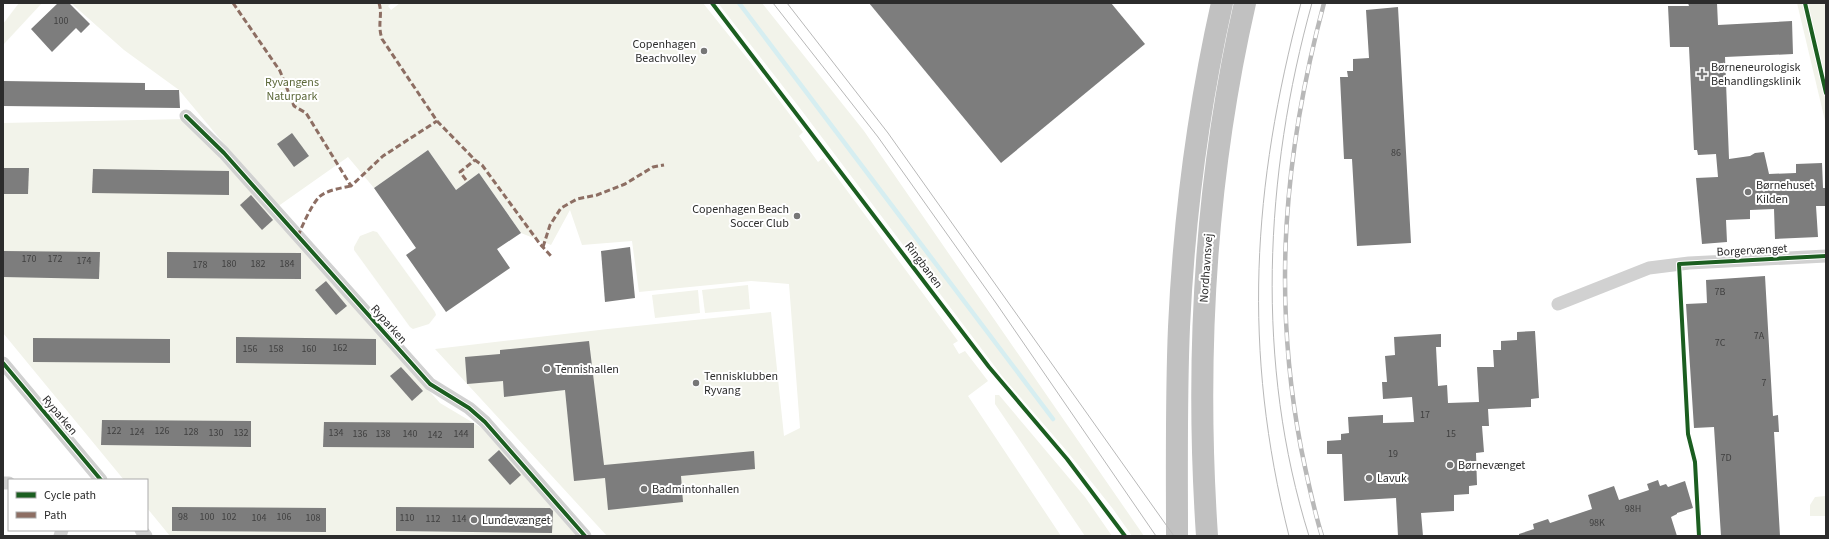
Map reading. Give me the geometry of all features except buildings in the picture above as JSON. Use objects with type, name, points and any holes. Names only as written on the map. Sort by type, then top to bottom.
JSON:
[{"type":"highway","name":"Nordhavnsvej","points":[[1177,536],[1176,424],[1179,326],[1184,256],[1199,120],[1222,3]]},
{"type":"highway","name":"Nordhavnsvej","points":[[1207,536],[1202,445],[1201,380],[1207,256],[1218,147],[1228,82],[1245,3]]},
{"type":"street","name":"Ryparken","points":[[186,116],[224,153],[430,384],[468,408],[485,422],[586,536]]},
{"type":"street","name":"Borgervænget","points":[[1558,304],[1649,268],[1689,263],[1826,256]]},
{"type":"street","name":"Ryparken","points":[[3,363],[100,479]]},
{"type":"green space","points":[[19,3],[42,3],[3,45],[3,24]]},
{"type":"green space","name":"Ryvangens Naturpark","points":[[71,3],[392,3],[388,6],[391,10],[400,3],[703,3],[803,132],[799,136],[818,162],[823,158],[958,341],[953,344],[959,354],[965,351],[988,381],[968,396],[1061,536],[607,536],[435,349],[771,312],[784,436],[800,428],[789,284],[751,281],[639,292],[632,241],[582,245],[570,210],[551,245],[521,233],[479,173],[456,190],[428,150],[374,188],[348,157],[277,207],[179,90],[124,50]]},
{"type":"green space","points":[[718,3],[762,3],[864,131],[1144,536],[1132,536],[1113,509],[1066,450],[1002,376],[799,107]]},
{"type":"green space","points":[[1797,3],[1826,3],[1826,125]]},
{"type":"green space","points":[[185,119],[440,403],[482,428],[577,536],[170,536],[148,509],[148,479],[123,479],[3,333],[3,123]]},
{"type":"green space","points":[[373,231],[377,232],[435,312],[436,315],[429,324],[413,329],[410,327],[354,250],[360,236]]},
{"type":"green space","points":[[748,285],[750,309],[705,313],[702,290]]},
{"type":"green space","points":[[698,290],[700,313],[655,318],[652,295]]},
{"type":"green space","points":[[995,395],[999,395],[1085,497],[1112,536],[1085,536],[995,404]]},
{"type":"green space","points":[[1826,496],[1826,516],[1810,516],[1810,505],[1815,497]]},
{"type":"waterway","points":[[739,3],[1053,419]]},
{"type":"tram line","points":[[773,3],[878,137],[996,303],[1156,536]]},
{"type":"tram line","points":[[787,3],[888,133],[1174,536]]},
{"type":"tram line","points":[[1289,536],[1274,467],[1264,400],[1259,334],[1259,269],[1263,204],[1272,138],[1284,71],[1301,3]]},
{"type":"tram line","points":[[1309,536],[1292,471],[1280,404],[1274,337],[1272,270],[1276,202],[1284,135],[1296,68],[1312,3]]},
{"type":"railway","points":[[1322,536],[1303,459],[1292,391],[1287,335],[1285,280],[1291,169],[1299,114],[1310,59],[1324,3]]},
{"type":"marked path","points":[[233,3],[280,71],[294,106],[306,113],[351,186],[383,156],[437,121]]},
{"type":"marked path","points":[[379,3],[382,39],[437,121],[475,160],[482,165],[540,244],[551,256]]},
{"type":"marked path","points":[[466,180],[460,172],[475,160]]},
{"type":"marked path","points":[[543,247],[550,225],[561,208],[577,199],[597,195],[625,184],[653,167],[664,165]]},
{"type":"marked path","points":[[298,236],[310,210],[319,197],[330,191],[351,186]]},
{"type":"cycle path","name":"Ringbanen","points":[[712,3],[989,367],[1067,459],[1125,536]]},
{"type":"cycle path","points":[[1805,3],[1826,93]]},
{"type":"cycle path","points":[[186,116],[224,153],[430,384],[469,408],[485,422],[585,536]]},
{"type":"cycle path","points":[[1699,536],[1695,462],[1688,434],[1679,264],[1826,256]]},
{"type":"cycle path","points":[[3,363],[100,479]]},
{"type":"place","name":"Copenhagen Beachvolley","points":[[704,51]]},
{"type":"place","name":"Børneneurologisk Behandlingsklinik","points":[[1702,74]]},
{"type":"place","name":"Børnehuset Kilden","points":[[1748,192]]},
{"type":"place","name":"Copenhagen Beach Soccer Club","points":[[797,216]]},
{"type":"place","name":"Tennishallen","points":[[547,369]]},
{"type":"place","name":"Tennisklubben Ryvang","points":[[696,383]]},
{"type":"place","name":"Børnevænget","points":[[1450,465]]},
{"type":"place","name":"Lavuk","points":[[1369,478]]},
{"type":"place","name":"Badmintonhallen","points":[[644,489]]},
{"type":"place","name":"Lundevænget","points":[[474,520]]}]
